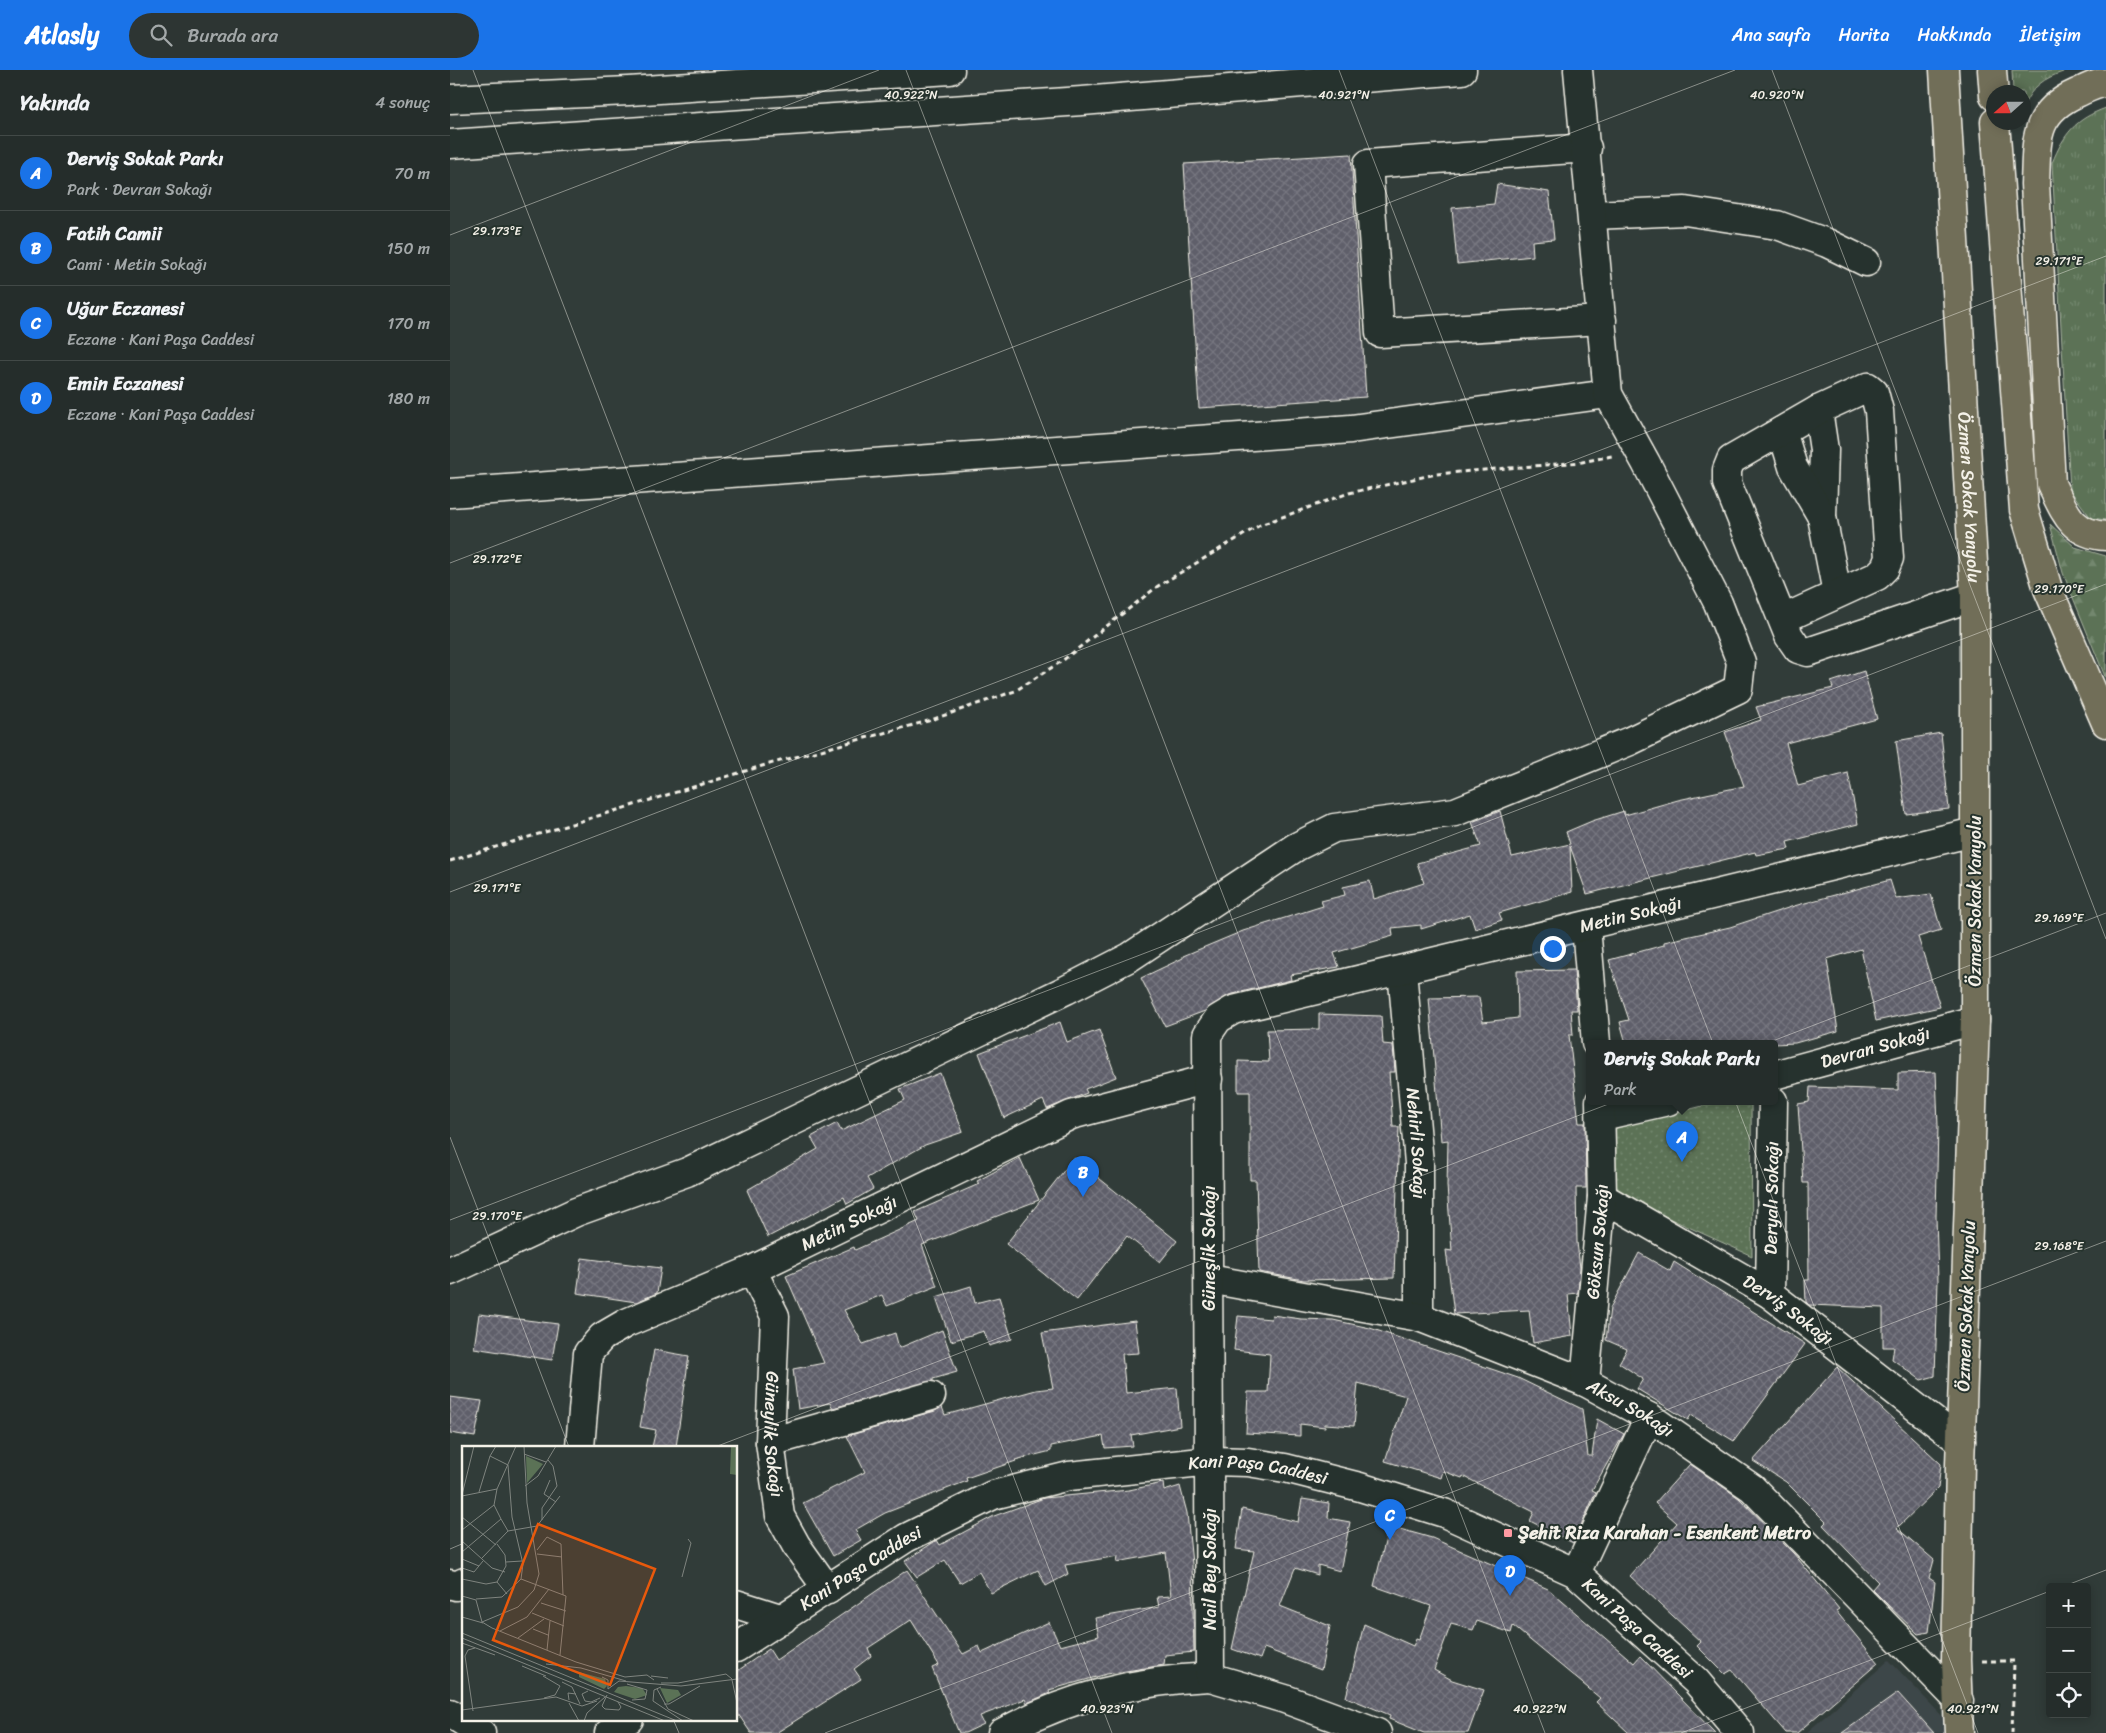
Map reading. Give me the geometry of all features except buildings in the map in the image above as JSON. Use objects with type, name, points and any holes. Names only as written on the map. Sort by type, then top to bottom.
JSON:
[{"type":"main road","name":"Özmen Sokak Yanyolu","points":[[1944,70],[1975,596],[1975,1020],[1956,1660],[1959,1733]]},
{"type":"main road","points":[[1992,70],[1993,85]]},
{"type":"main road","points":[[2106,83],[2100,83],[2067,98],[2044,116],[2037,143],[2035,184],[2051,484],[2069,521],[2092,535],[2106,536]]},
{"type":"main road","points":[[1997,130],[2024,510],[2048,589],[2106,723]]},
{"type":"street","points":[[450,98],[609,81],[950,70]]},
{"type":"street","points":[[450,144],[1072,102],[1462,70]]},
{"type":"street","points":[[450,1271],[576,1212],[687,1172],[1130,958],[1296,847],[1334,828],[1455,812],[1630,741],[1738,689],[1741,662],[1718,603],[1640,450],[1608,394],[1587,148],[1578,70]]},
{"type":"street","points":[[1587,148],[1368,164],[1380,333],[1602,320]]},
{"type":"street","points":[[1593,215],[1685,211],[1777,225],[1827,243],[1866,262]]},
{"type":"street","points":[[1784,619],[1877,576],[1885,568],[1889,558],[1879,411],[1874,392],[1868,387],[1860,388],[1818,410],[1731,460],[1727,470],[1727,483],[1784,619],[1789,636],[1798,649],[1808,652],[1830,643],[1975,596]]},
{"type":"street","points":[[450,493],[1351,429],[1608,394]]},
{"type":"street","points":[[1818,410],[1824,450],[1822,517],[1830,643]]},
{"type":"street","points":[[1782,432],[1793,467],[1822,517]]},
{"type":"street","name":"Metin Sokağı","points":[[1207,1035],[1218,1019],[1233,1010],[1586,927],[1974,832]]},
{"type":"street","points":[[1586,927],[1596,1040]]},
{"type":"street","name":"Nehirli Sokağı","points":[[1402,970],[1419,1163],[1420,1317]]},
{"type":"street","name":"Devran Sokağı","points":[[1778,1075],[1975,1020]]},
{"type":"street","name":"Güneşlik Sokağı","points":[[1207,1035],[1211,1461]]},
{"type":"street","name":"Metin Sokağı","points":[[580,1446],[588,1353],[602,1337],[626,1323],[752,1270],[1071,1115],[1208,1080]]},
{"type":"street","points":[[1601,1109],[1634,1105]]},
{"type":"street","name":"Deryalı Sokağı","points":[[1770,1294],[1773,1105]]},
{"type":"street","name":"Göksun Sokağı","points":[[1585,1382],[1602,1196],[1601,1109]]},
{"type":"street","name":"Derviş Sokağı","points":[[1602,1196],[1770,1294],[1961,1442]]},
{"type":"street","name":"Güneylik Sokağı","points":[[752,1270],[775,1316],[770,1442],[780,1516],[796,1545],[828,1590]]},
{"type":"street","name":"Aksu Sokağı","points":[[1210,1279],[1420,1317],[1585,1382],[1648,1417],[1752,1488],[1959,1701]]},
{"type":"street","points":[[770,1442],[931,1396]]},
{"type":"street","points":[[1576,1573],[1648,1417]]},
{"type":"street","name":"Kani Paşa Caddesi","points":[[738,1647],[906,1538],[993,1495],[1069,1476],[1211,1461],[1248,1462],[1285,1468],[1360,1487],[1444,1513],[1576,1573],[1696,1681],[1740,1733]]},
{"type":"street","name":"Nail Bey Sokağı","points":[[1210,1677],[1211,1461]]},
{"type":"street","points":[[450,1584],[456,1586],[462,1583]]},
{"type":"street","points":[[738,1605],[783,1619]]},
{"type":"street","points":[[1002,1733],[1064,1704],[1127,1686],[1170,1678],[1210,1677],[1286,1699],[1377,1733]]},
{"type":"street","points":[[450,1713],[479,1732]]},
{"type":"street","points":[[609,1733],[628,1720]]},
{"type":"path","points":[[450,861],[762,766],[928,722],[1015,692],[1062,661],[1158,586],[1260,525],[1348,493],[1436,474],[1582,462],[1640,450]]},
{"type":"path","points":[[1956,1660],[2014,1661],[2012,1733]]},
{"type":"shaded area","points":[[1889,1660],[1944,1718],[1944,1733],[1806,1733]]},
{"type":"green space","points":[[2012,70],[2063,70],[2063,72],[2039,84],[2031,93],[2031,85],[2013,85]]},
{"type":"green space","points":[[2106,108],[2106,520],[2091,518],[2070,490],[2052,163],[2061,144],[2072,129],[2086,117]]},
{"type":"green space","points":[[2050,524],[2075,547],[2106,556],[2106,679],[2063,573]]},
{"type":"green space","points":[[1706,1105],[1751,1105],[1752,1256],[1616,1194],[1609,1130]]},
{"type":"place","name":"Derviş Sokak Parkı","points":[[1682,1162]]},
{"type":"place","name":"Fatih Camii","points":[[1083,1197]]},
{"type":"place","name":"Şehi̇t Riza Karahan - Esenkent Metro","points":[[1508,1533]]},
{"type":"place","name":"Uğur Eczanesi","points":[[1390,1540]]},
{"type":"place","name":"Emin Eczanesi","points":[[1510,1596]]}]
